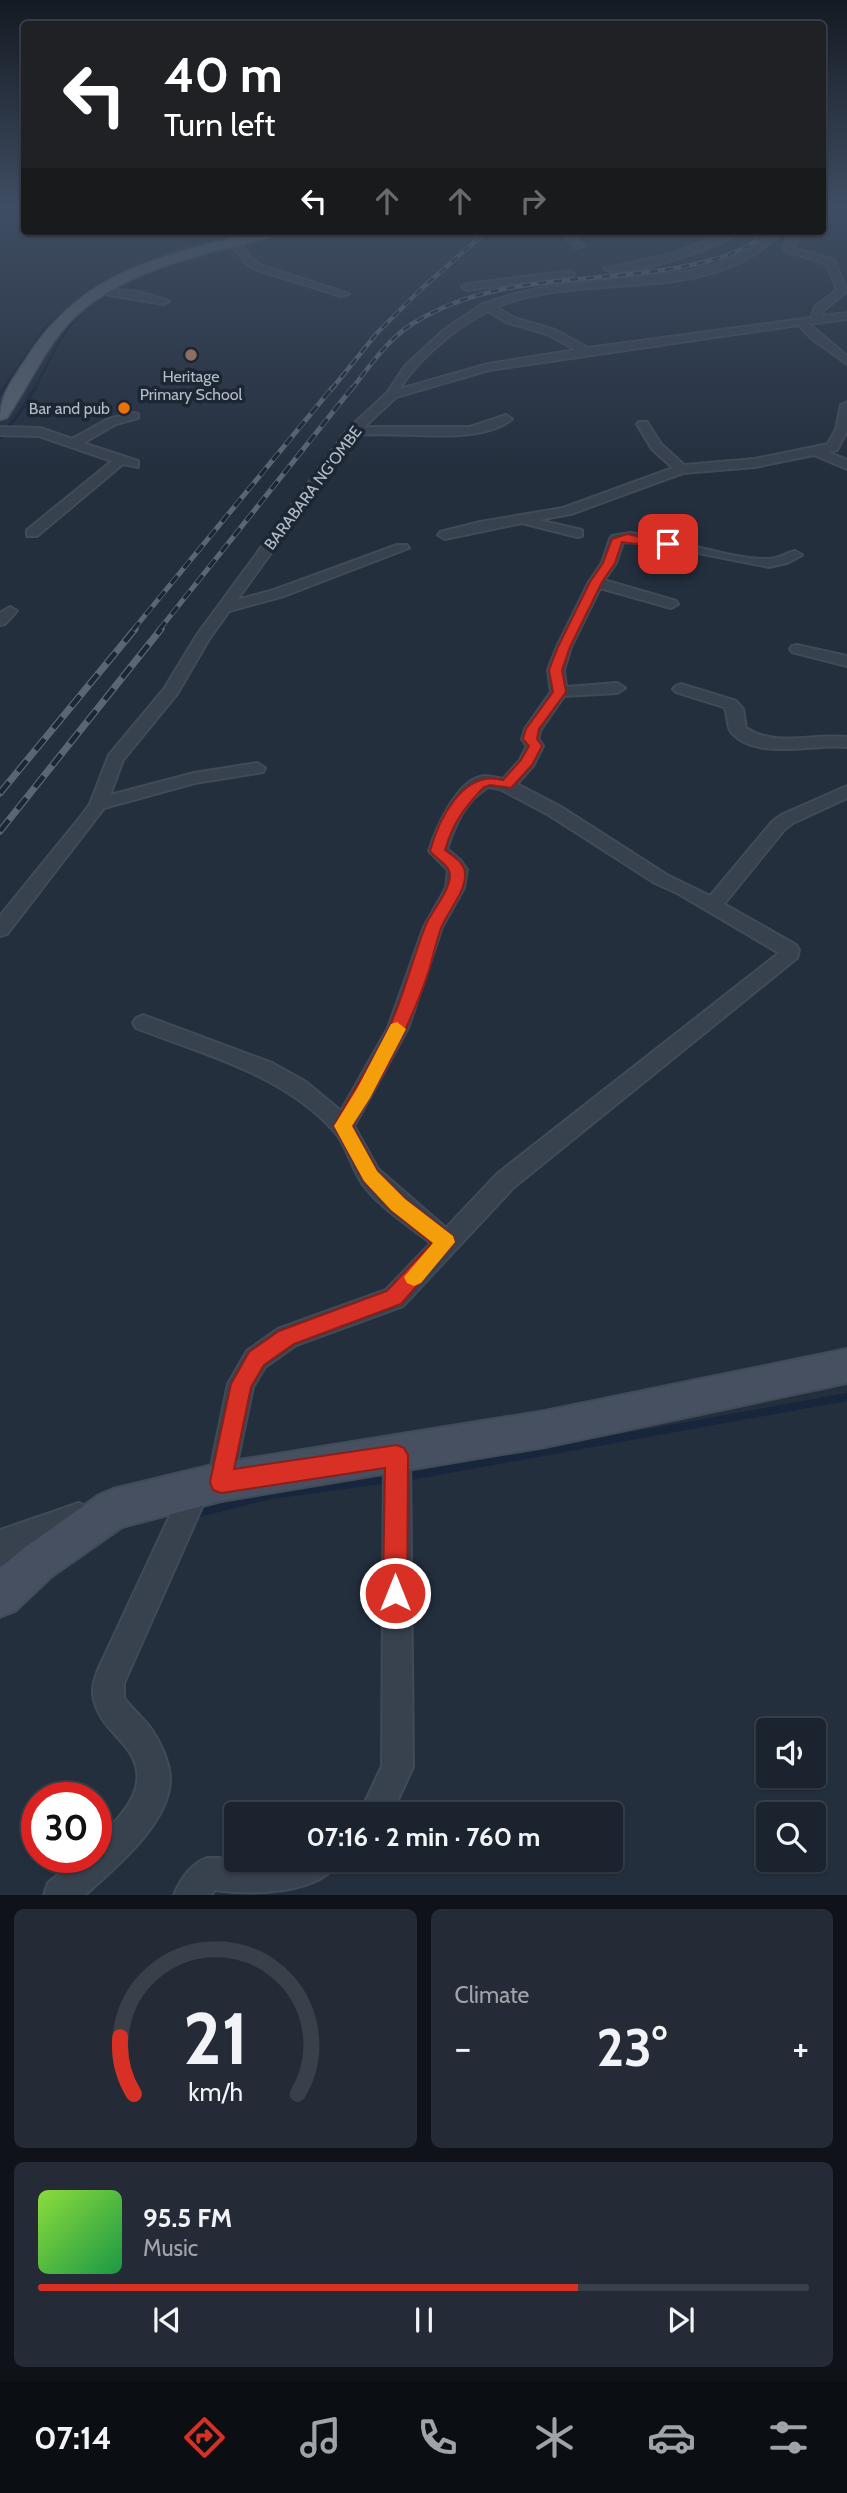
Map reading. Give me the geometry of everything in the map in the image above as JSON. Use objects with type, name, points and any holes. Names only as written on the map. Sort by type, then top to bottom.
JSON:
[{"type":"main road","points":[[0,414],[66,316],[97,293]]},
{"type":"main road","points":[[0,1597],[38,1562],[113,1509],[209,1485],[545,1429],[847,1366]]},
{"type":"street","points":[[116,293],[164,301]]},
{"type":"street","points":[[392,395],[401,374],[452,329],[487,306],[534,293]]},
{"type":"street","points":[[839,293],[809,321],[816,337],[847,361]]},
{"type":"street","points":[[487,306],[510,320],[551,332],[584,351]]},
{"type":"street","name":"BARABARA NG'OMBE","points":[[0,929],[98,804],[115,759],[171,691],[202,638],[352,432],[392,395],[488,367],[584,351],[847,316]]},
{"type":"street","points":[[833,447],[842,429],[847,405]]},
{"type":"street","points":[[74,443],[112,421],[134,416]]},
{"type":"street","points":[[352,432],[378,429],[471,431],[506,419]]},
{"type":"street","points":[[643,424],[656,446],[681,469]]},
{"type":"street","points":[[0,431],[40,432],[134,464]]},
{"type":"street","points":[[445,535],[575,508],[681,469],[755,463],[847,445]]},
{"type":"street","points":[[816,451],[847,465]]},
{"type":"street","points":[[32,533],[119,460]]},
{"type":"street","points":[[523,520],[577,533]]},
{"type":"street","points":[[506,785],[527,762],[536,746],[530,739],[533,729],[559,692],[556,670],[596,582],[609,563],[617,539],[624,537],[770,563],[795,555]]},
{"type":"street","points":[[225,607],[279,593],[402,548]]},
{"type":"street","points":[[596,582],[671,604]]},
{"type":"street","points":[[797,649],[847,661]]},
{"type":"street","points":[[559,692],[617,688]]},
{"type":"street","points":[[681,689],[730,704],[735,709],[737,730],[748,736],[785,745],[801,744],[820,738],[847,742]]},
{"type":"street","points":[[98,804],[194,778],[257,768]]},
{"type":"street","points":[[60,1895],[119,1840],[136,1819],[154,1784],[142,1741],[110,1704],[107,1693],[124,1645],[209,1485],[241,1384],[257,1359],[287,1338],[394,1298],[505,1181],[787,958],[789,950],[686,890],[661,879],[555,811],[506,785],[489,780],[480,784],[454,810],[444,829],[438,851],[454,865],[458,872],[456,882],[433,927],[420,971],[397,1028],[364,1093],[343,1126]]},
{"type":"street","points":[[712,906],[787,818],[847,791]]},
{"type":"street","points":[[143,1023],[281,1076],[343,1126],[358,1148],[370,1176],[398,1205],[446,1242]]},
{"type":"street","points":[[381,1802],[397,1767],[397,1455]]},
{"type":"street","points":[[0,1548],[113,1509]]},
{"type":"street","points":[[190,1895],[207,1874],[217,1873],[229,1877],[252,1889],[267,1888],[299,1872]]},
{"type":"waterway","points":[[34,390],[71,324],[87,307],[106,293]]},
{"type":"waterway","points":[[3,390],[47,325],[71,307]]},
{"type":"waterway","points":[[0,394],[4,388]]},
{"type":"waterway","points":[[0,437],[35,388]]},
{"type":"waterway","points":[[405,1477],[847,1397]]},
{"type":"waterway","points":[[195,1514],[271,1495],[389,1479]]},
{"type":"railway","points":[[331,390],[377,333],[417,293]]},
{"type":"railway","points":[[351,390],[379,354],[412,324],[443,308],[486,293]]},
{"type":"railway","points":[[133,630],[332,388]]},
{"type":"railway","points":[[159,630],[352,388]]},
{"type":"railway","points":[[0,793],[135,629]]},
{"type":"railway","points":[[0,831],[161,629]]},
{"type":"slow traffic","points":[[397,1029],[364,1093],[343,1126],[358,1148],[370,1176],[398,1205],[446,1242],[414,1277]]},
{"type":"place","name":"Heritage Primary School","points":[[191,355]]},
{"type":"place","name":"Bar and pub","points":[[124,408]]},
{"type":"route","points":[[395,1593],[397,1455],[221,1482],[241,1384],[257,1359],[287,1338],[394,1298],[446,1242],[398,1205],[370,1176],[358,1148],[343,1126],[379,1066],[397,1028],[420,971],[433,927],[456,882],[458,872],[454,865],[438,851],[444,829],[454,810],[485,781],[506,785],[527,762],[536,746],[530,739],[533,729],[559,692],[556,670],[564,647],[596,582],[609,563],[617,539],[627,537],[668,544]]}]
